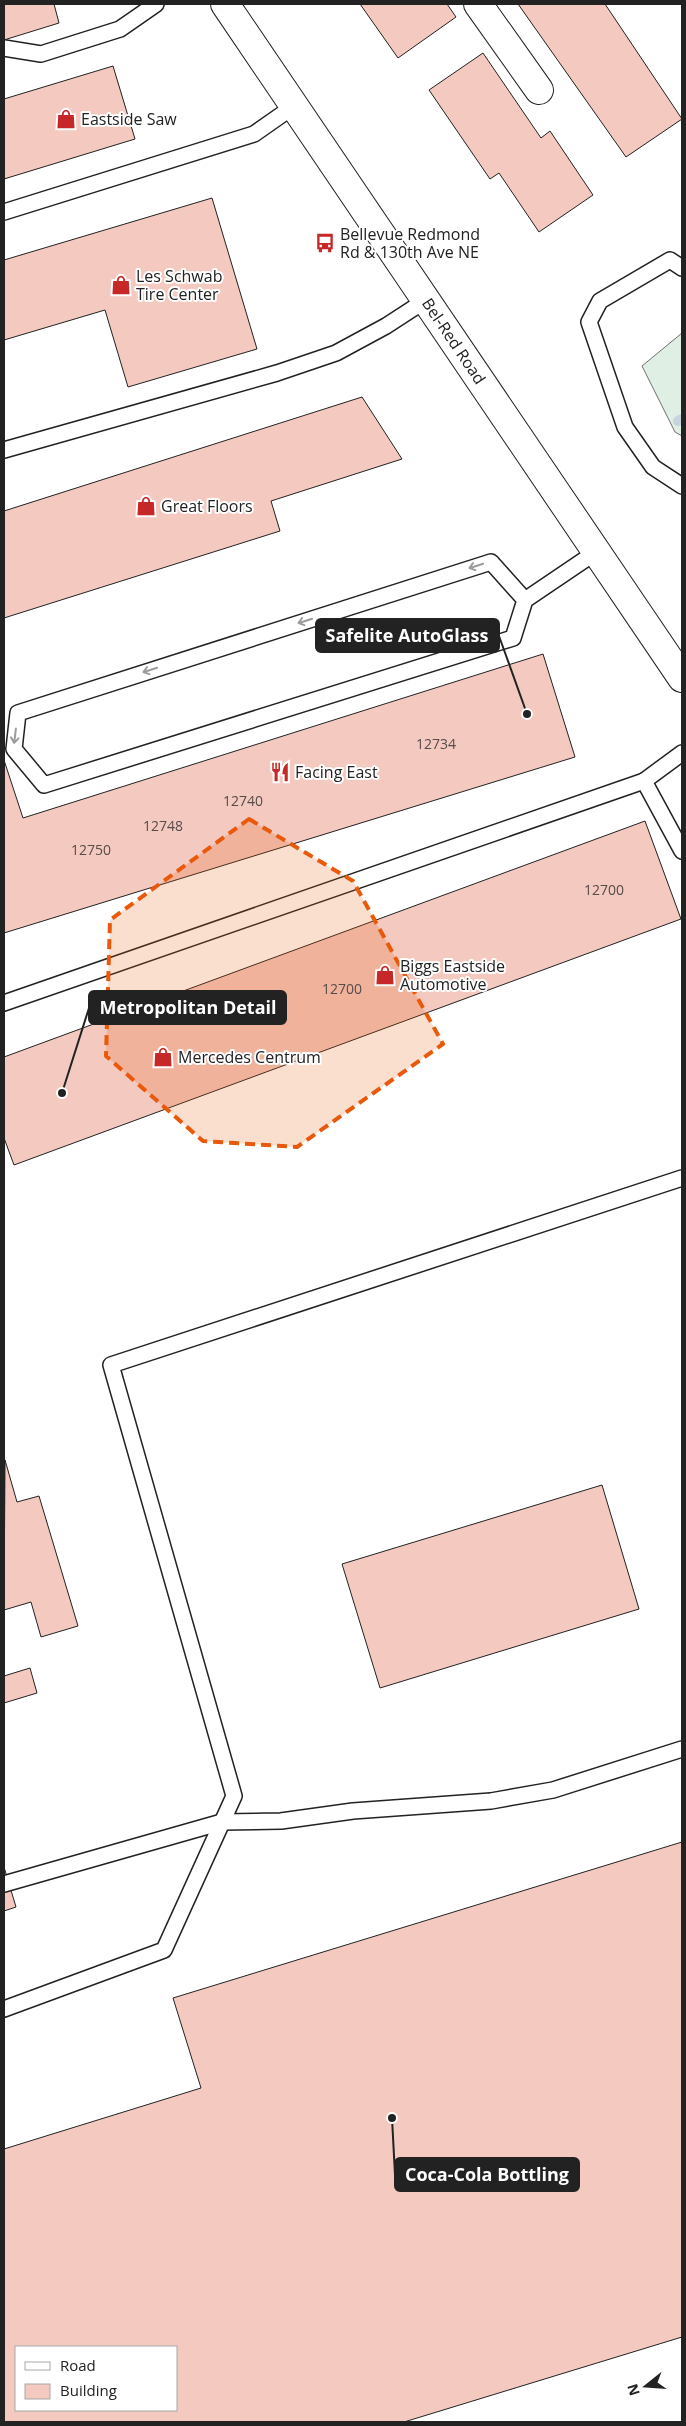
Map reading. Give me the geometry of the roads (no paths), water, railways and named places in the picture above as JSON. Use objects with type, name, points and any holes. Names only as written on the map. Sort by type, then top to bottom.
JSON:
[{"type":"main road","name":"Bel-Red Road","points":[[225,4],[682,678]]},
{"type":"main road","points":[[478,4],[539,90]]},
{"type":"lane","points":[[4,48],[42,54],[120,29],[156,4]]},
{"type":"lane","points":[[4,212],[254,134],[294,106]]},
{"type":"lane","points":[[678,260],[600,301],[589,322],[625,427],[653,467],[682,486]]},
{"type":"lane","points":[[4,450],[277,373],[336,353],[386,326],[426,300]]},
{"type":"lane","points":[[525,600],[491,562],[18,713],[14,750],[44,785],[512,638],[525,600],[596,552]]},
{"type":"lane","points":[[4,1003],[644,781],[682,753]]},
{"type":"lane","points":[[644,781],[682,851]]},
{"type":"lane","points":[[4,2009],[164,1950],[234,1796],[111,1365],[682,1178]]},
{"type":"lane","points":[[4,1884],[222,1822],[281,1821],[353,1811],[491,1801],[554,1790],[682,1749]]},
{"type":"waterway","points":[[678,421],[682,419]]},
{"type":"place","name":"Eastside Saw","points":[[66,119]]},
{"type":"place","name":"Bellevue Redmond Rd & 130th Ave NE","points":[[325,243]]},
{"type":"place","name":"Les Schwab Tire Center","points":[[121,285]]},
{"type":"place","name":"Great Floors","points":[[146,506]]},
{"type":"place","name":"Safelite AutoGlass","points":[[527,714]]},
{"type":"place","name":"Facing East","points":[[280,772]]},
{"type":"place","name":"Biggs Eastside Automotive","points":[[385,975]]},
{"type":"place","name":"Mercedes Centrum","points":[[163,1057]]},
{"type":"place","name":"Metropolitan Detail","points":[[62,1093]]},
{"type":"place","name":"Coca-Cola Bottling","points":[[392,2118]]}]
